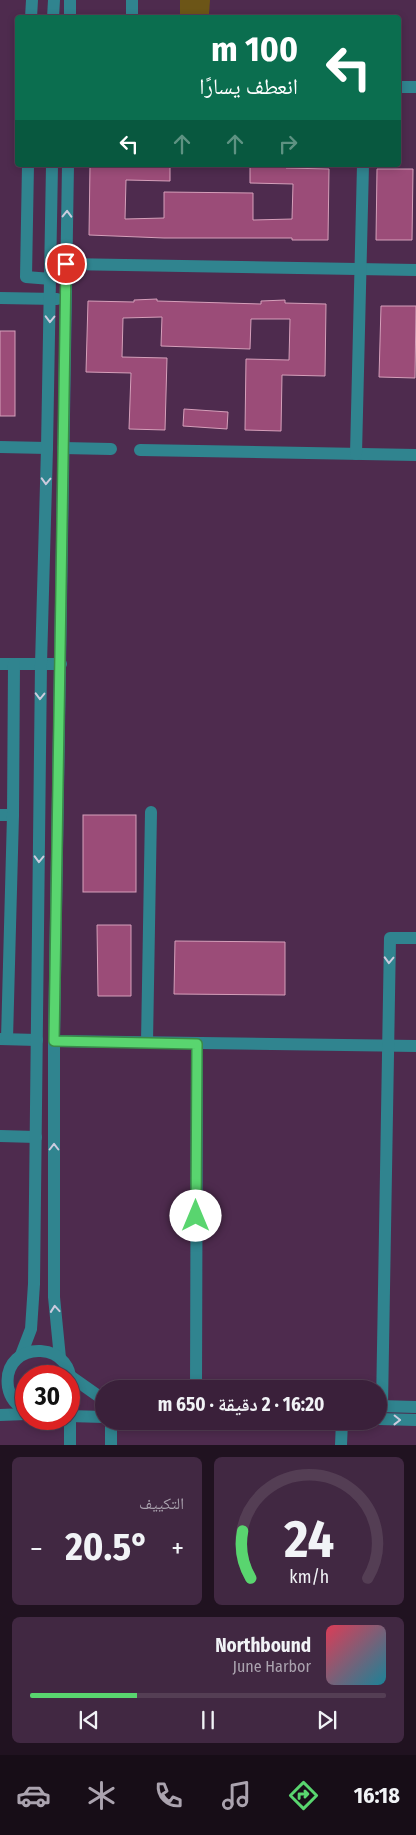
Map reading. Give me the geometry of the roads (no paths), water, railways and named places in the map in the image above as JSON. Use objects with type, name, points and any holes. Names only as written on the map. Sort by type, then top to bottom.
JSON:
[{"type":"street","points":[[31,15],[32,0]]},
{"type":"street","points":[[53,15],[54,0]]},
{"type":"street","points":[[70,0],[70,15]]},
{"type":"street","points":[[132,0],[132,15]]},
{"type":"street","points":[[401,87],[416,87]]},
{"type":"street","points":[[28,167],[26,277],[51,279]]},
{"type":"street","points":[[15,1402],[9,1391],[7,1381],[9,1371],[17,1359],[31,1329],[34,1284],[41,664],[52,167]]},
{"type":"street","points":[[60,1358],[54,1297],[54,1041],[68,167]]},
{"type":"street","points":[[356,454],[363,167]]},
{"type":"street","points":[[66,264],[416,270]]},
{"type":"street","points":[[0,298],[66,299]]},
{"type":"street","points":[[0,447],[47,448]]},
{"type":"street","points":[[63,448],[111,449]]},
{"type":"street","points":[[140,450],[416,455]]},
{"type":"street","points":[[42,637],[61,638]]},
{"type":"street","points":[[0,664],[60,664]]},
{"type":"street","points":[[14,664],[6,815],[4,1039],[37,1040]]},
{"type":"street","points":[[148,1042],[151,812]]},
{"type":"street","points":[[381,1380],[390,938],[416,938]]},
{"type":"street","points":[[54,1041],[416,1046]]},
{"type":"street","points":[[196,1380],[197,1044]]},
{"type":"street","points":[[0,1136],[36,1137]]},
{"type":"street","points":[[0,1375],[17,1359],[31,1351],[51,1352],[66,1365]]},
{"type":"street","points":[[80,1383],[95,1393]]},
{"type":"street","points":[[387,1406],[416,1406]]},
{"type":"street","points":[[0,1415],[15,1413]]},
{"type":"street","points":[[80,1416],[95,1417]]},
{"type":"street","points":[[387,1419],[416,1420]]},
{"type":"street","points":[[70,1430],[70,1445]]},
{"type":"street","points":[[110,1445],[111,1430]]},
{"type":"street","points":[[341,1445],[342,1430]]}]
